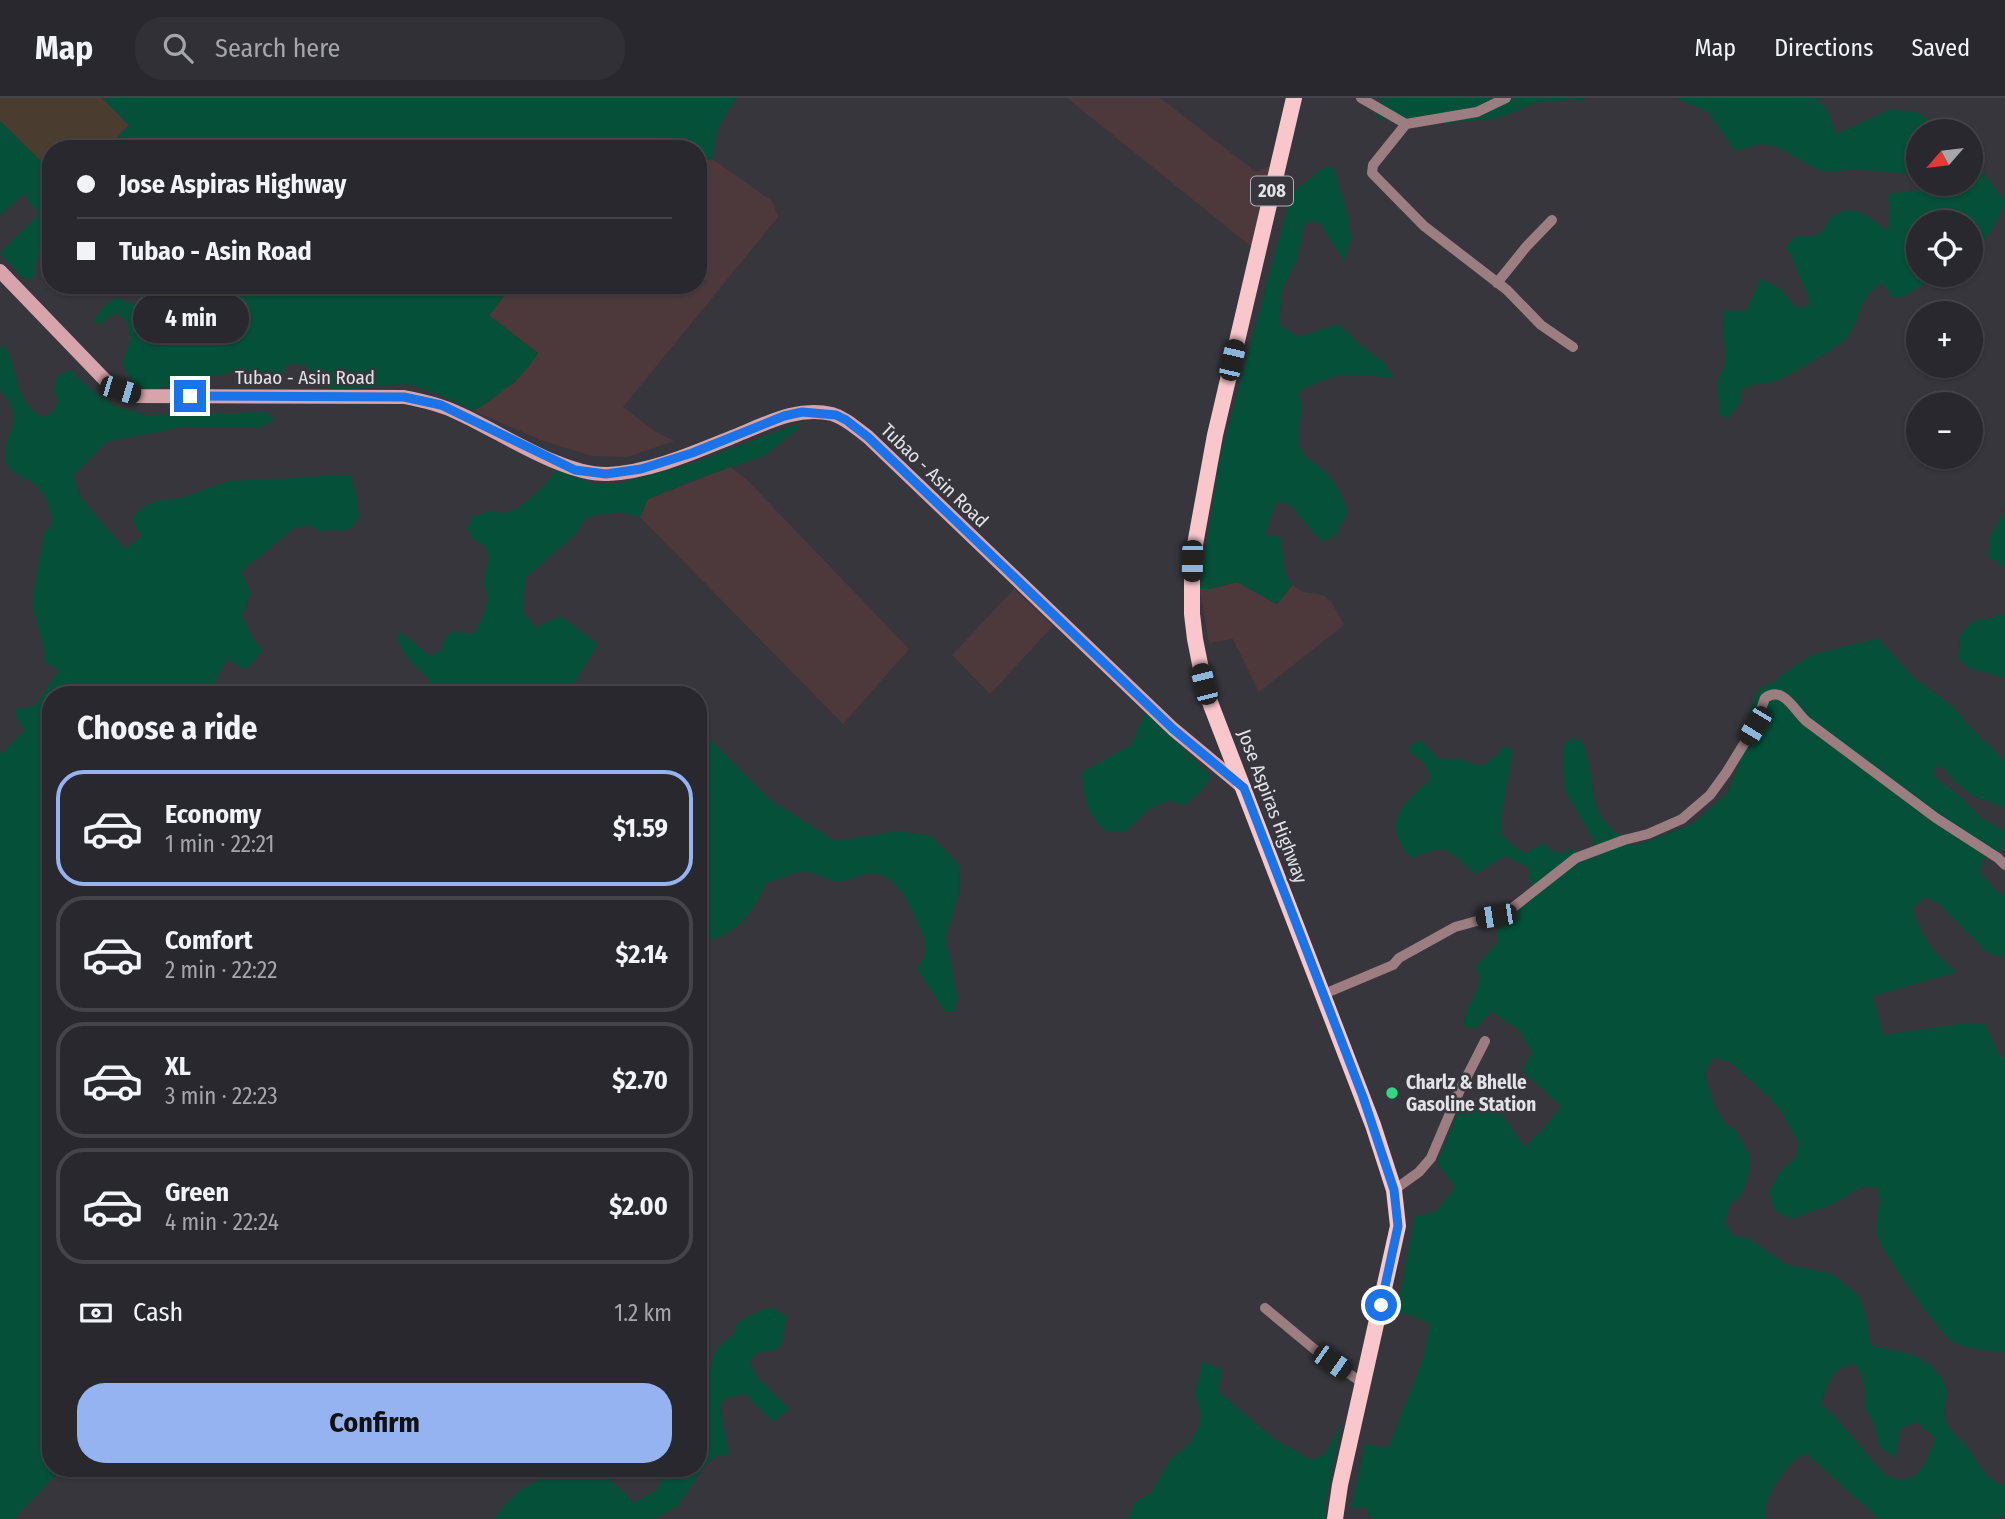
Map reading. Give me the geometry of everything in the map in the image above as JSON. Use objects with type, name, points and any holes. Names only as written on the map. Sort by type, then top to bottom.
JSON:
[{"type":"main road","name":"Jose Aspiras Highway","points":[[1294,98],[1215,435],[1192,561],[1192,614],[1199,665],[1211,705],[1324,994],[1394,1190],[1398,1226],[1334,1517]]},
{"type":"main road","name":"Tubao - Asin Road","points":[[0,271],[105,380],[120,390],[138,396],[404,397],[441,405],[575,470],[606,474],[641,469],[692,453],[784,416],[802,412],[836,415],[868,437],[1173,729],[1244,788]]},
{"type":"street","points":[[1362,98],[1406,124],[1477,112],[1506,98]]},
{"type":"street","points":[[1406,124],[1373,165],[1372,174],[1424,226],[1513,295],[1541,325],[1573,347]]},
{"type":"street","points":[[1497,283],[1552,220]]},
{"type":"street","points":[[1324,994],[1393,965],[1399,958],[1445,932],[1506,912],[1576,858],[1648,834],[1682,819],[1710,795],[1726,773],[1755,726],[1765,698],[1773,693],[1779,694],[1806,720],[1936,818],[2005,865]]},
{"type":"street","points":[[1394,1190],[1419,1172],[1432,1158],[1459,1091],[1485,1041]]},
{"type":"street","points":[[1265,1308],[1319,1353],[1364,1384]]},
{"type":"shaded area","points":[[0,98],[102,98],[129,125],[115,140],[42,140],[42,162],[0,121]]},
{"type":"shaded area","points":[[1067,98],[1160,98],[1256,172],[1271,166],[1253,248]]},
{"type":"shaded area","points":[[712,159],[772,201],[778,217],[623,407],[656,432],[674,441],[627,457],[592,456],[541,440],[474,411],[515,382],[538,353],[489,315],[505,294],[707,294],[707,160]]},
{"type":"shaded area","points":[[730,467],[748,481],[909,649],[843,724],[640,517],[648,499]]},
{"type":"shaded area","points":[[1237,582],[1277,604],[1292,585],[1303,592],[1323,595],[1331,601],[1344,625],[1259,692],[1233,639],[1209,643],[1200,589]]},
{"type":"shaded area","points":[[1014,589],[1053,626],[990,694],[952,655]]},
{"type":"green space","points":[[102,98],[736,98],[718,128],[712,159],[707,160],[707,140],[115,140],[129,125]]},
{"type":"green space","points":[[1381,98],[1592,98],[1535,103],[1499,118],[1420,126],[1376,117]]},
{"type":"green space","points":[[1676,98],[1817,98],[1828,112],[1836,134],[1891,109],[1917,112],[1927,119],[1906,119],[1906,174],[1855,169],[1829,172],[1814,168],[1778,147],[1761,144],[1735,151],[1708,112]]},
{"type":"green space","points":[[0,121],[42,162],[42,245],[34,278],[25,280],[0,253],[39,214],[23,194],[0,216]]},
{"type":"green space","points":[[1324,167],[1334,168],[1349,219],[1351,238],[1344,261],[1319,222],[1305,222],[1297,259],[1282,290],[1279,324],[1298,337],[1338,324],[1384,362],[1393,378],[1345,375],[1324,380],[1299,392],[1299,438],[1302,452],[1332,479],[1348,512],[1336,535],[1322,542],[1290,505],[1276,502],[1265,536],[1274,535],[1281,539],[1285,573],[1292,585],[1277,604],[1237,582],[1200,589],[1219,461],[1291,194]]},
{"type":"green space","points":[[1983,173],[2005,201],[1983,242],[1983,210],[1906,210],[1906,287],[1920,287],[1903,297],[1892,297],[1883,283],[1874,288],[1863,303],[1848,336],[1841,343],[1781,379],[1746,388],[1740,392],[1741,401],[1728,418],[1720,416],[1717,382],[1726,362],[1724,310],[1746,311],[1761,278],[1783,291],[1794,306],[1806,307],[1810,302],[1791,255],[1785,247],[1796,237],[1821,233],[1831,217],[1847,209],[1863,213],[1888,231],[1888,194],[1906,191],[1906,196],[1983,196]]},
{"type":"green space","points":[[141,294],[505,294],[489,316],[538,353],[518,378],[474,411],[434,392],[409,385],[332,389],[317,383],[307,365],[288,364],[278,382],[233,372],[150,390],[132,383],[124,366],[124,357],[131,338],[126,319],[116,313],[98,325],[93,321],[106,304],[117,298],[133,304],[143,298]]},
{"type":"green space","points":[[3,344],[9,354],[27,404],[34,412],[45,417],[54,411],[58,400],[54,391],[57,376],[72,369],[94,392],[117,407],[147,415],[267,412],[275,420],[259,428],[179,428],[106,442],[73,476],[81,498],[125,549],[142,536],[132,519],[143,507],[156,501],[181,498],[229,481],[350,475],[356,492],[359,517],[350,530],[320,531],[309,525],[293,529],[241,572],[251,592],[242,616],[263,650],[246,670],[227,659],[213,686],[48,686],[59,670],[45,663],[33,596],[44,533],[52,525],[51,513],[47,501],[36,485],[13,471],[6,462],[5,451],[14,419],[9,401],[0,390],[0,348]]},
{"type":"green space","points":[[797,424],[797,430],[764,456],[648,499],[640,517],[620,512],[585,519],[575,535],[525,578],[524,613],[536,627],[561,616],[598,644],[572,686],[425,686],[431,681],[404,653],[398,632],[431,656],[442,650],[445,638],[451,632],[474,633],[488,600],[484,581],[489,556],[485,546],[473,539],[467,529],[472,517],[489,511],[506,513],[518,508],[543,487],[558,469],[589,483],[620,483],[690,464]]},
{"type":"green space","points":[[2005,510],[2005,567],[1988,557],[1990,536]]},
{"type":"green space","points":[[2005,614],[2005,678],[1969,668],[1958,658],[1960,635],[1972,622]]},
{"type":"green space","points":[[1878,638],[1912,676],[1955,708],[1968,725],[2005,761],[2005,807],[1973,796],[1954,781],[1942,766],[1934,767],[1935,777],[1960,796],[1980,817],[2005,831],[2002,849],[1983,859],[1980,872],[2000,895],[2005,892],[2005,957],[1989,954],[1939,904],[1926,897],[1913,908],[1920,927],[1935,952],[1957,972],[1873,996],[1883,1035],[1965,1023],[1985,1024],[1998,1053],[2005,1057],[2005,1352],[1957,1344],[1945,1335],[1925,1310],[1879,1240],[1876,1227],[1879,1202],[1877,1188],[1860,1188],[1833,1204],[1792,1219],[1775,1211],[1769,1191],[1781,1170],[1795,1159],[1799,1144],[1782,1112],[1767,1095],[1730,1062],[1712,1058],[1705,1075],[1714,1105],[1725,1124],[1736,1130],[1750,1157],[1748,1178],[1742,1194],[1729,1206],[1725,1223],[1734,1236],[1748,1238],[1786,1264],[1832,1274],[1859,1296],[1871,1345],[1910,1354],[1932,1367],[1945,1383],[1944,1414],[1947,1425],[1968,1447],[1985,1473],[1994,1481],[2005,1485],[2005,1516],[1993,1519],[1879,1519],[1806,1453],[1791,1464],[1777,1481],[1767,1501],[1765,1519],[1371,1519],[1367,1508],[1351,1508],[1365,1444],[1388,1448],[1423,1360],[1430,1323],[1397,1311],[1415,1216],[1436,1212],[1455,1187],[1437,1162],[1462,1103],[1477,1111],[1486,1092],[1525,1147],[1561,1106],[1522,1071],[1532,1052],[1519,1030],[1491,1011],[1475,1029],[1464,1026],[1467,1010],[1479,983],[1476,966],[1497,943],[1499,920],[1508,920],[1533,897],[1528,867],[1505,856],[1475,874],[1447,851],[1433,851],[1412,858],[1407,854],[1399,840],[1396,822],[1404,806],[1430,780],[1423,762],[1408,751],[1411,745],[1421,740],[1438,758],[1462,760],[1482,766],[1505,745],[1513,751],[1501,817],[1502,835],[1526,853],[1543,843],[1550,850],[1562,853],[1570,849],[1593,858],[1598,855],[1590,833],[1565,791],[1563,746],[1572,738],[1581,741],[1588,759],[1594,798],[1601,816],[1612,829],[1635,846],[1694,823],[1728,792],[1741,759],[1735,750],[1756,693],[1811,655]],"holes":[[[1854,1364],[1860,1372],[1865,1388],[1865,1409],[1874,1423],[1879,1446],[1895,1458],[1901,1428],[1917,1422],[1935,1438],[1923,1466],[1913,1477],[1898,1480],[1884,1473],[1821,1404],[1831,1378],[1840,1368]]]},
{"type":"green space","points":[[42,696],[42,1477],[54,1477],[14,1519],[0,1519],[0,752],[24,731],[14,709],[35,706]]},
{"type":"green space","points":[[1147,712],[1212,777],[1184,806],[1170,800],[1148,810],[1125,832],[1107,832],[1094,818],[1087,805],[1082,772],[1131,745]]},
{"type":"green space","points":[[707,736],[768,798],[835,841],[899,831],[932,836],[959,865],[960,889],[946,937],[958,999],[953,1012],[945,1012],[917,968],[926,951],[924,937],[905,896],[883,876],[863,875],[837,881],[805,872],[768,882],[740,923],[725,935],[707,940]]},
{"type":"green space","points":[[770,1307],[787,1316],[781,1347],[756,1353],[749,1362],[758,1378],[790,1409],[773,1422],[745,1394],[726,1398],[720,1406],[729,1455],[716,1456],[707,1464],[707,1379],[713,1357],[718,1347],[734,1334],[737,1323]]},
{"type":"green space","points":[[1203,1362],[1222,1371],[1218,1391],[1274,1439],[1312,1460],[1326,1453],[1342,1422],[1326,1501],[1326,1519],[1128,1519],[1135,1502],[1151,1493],[1170,1460],[1190,1443],[1199,1426],[1201,1416],[1195,1392]]},
{"type":"green space","points":[[541,1477],[606,1477],[633,1503],[655,1491],[665,1477],[697,1477],[678,1506],[654,1519],[494,1519],[514,1496]]},
{"type":"place","name":"Charlz & Bhelle Gasoline Station","points":[[1392,1093]]},
{"type":"route","points":[[190,396],[404,397],[441,405],[575,470],[606,474],[641,469],[692,453],[784,416],[802,412],[821,413],[836,415],[846,420],[868,437],[1173,729],[1244,788],[1388,1167],[1398,1226],[1381,1305]]}]
